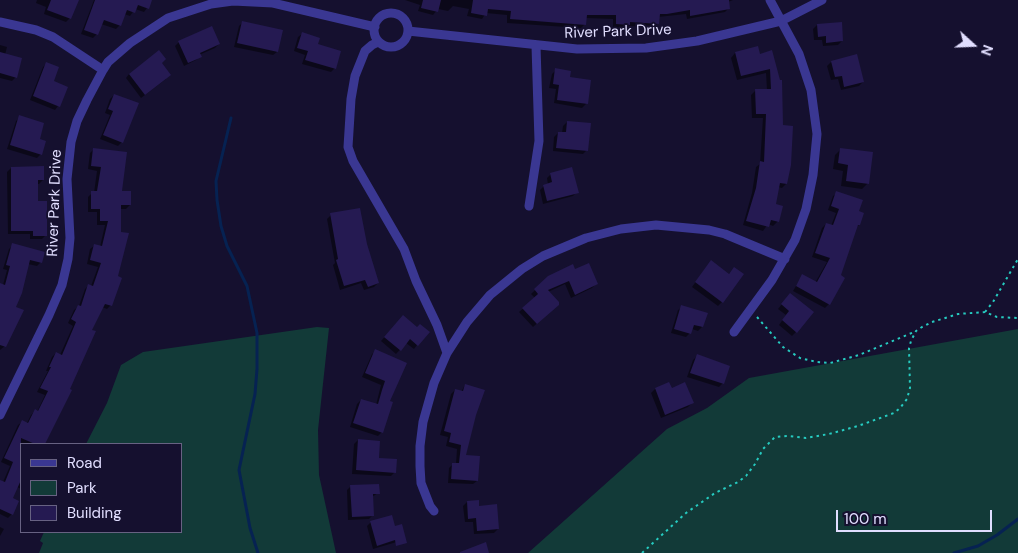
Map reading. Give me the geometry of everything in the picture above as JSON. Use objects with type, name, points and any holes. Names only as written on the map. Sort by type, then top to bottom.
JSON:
[{"type":"street","points":[[734,332],[772,280],[795,240],[806,209],[813,175],[817,134],[814,105],[806,72],[770,0]]},
{"type":"street","name":"River Park Drive","points":[[408,31],[577,49],[646,48],[697,41],[781,21],[822,0]]},
{"type":"street","name":"River Park Drive","points":[[0,415],[49,316],[62,285],[68,259],[70,238],[67,179],[71,142],[77,121],[103,70],[116,55],[146,31],[168,18],[211,4],[233,1],[273,3],[375,27]]},
{"type":"street","points":[[378,42],[374,32],[376,21],[384,14],[396,13],[405,19],[408,31],[404,40],[395,46],[378,42],[366,51],[355,76],[351,99],[348,147],[353,161],[404,249],[447,353]]},
{"type":"street","points":[[0,22],[36,30],[53,37],[103,70]]},
{"type":"street","points":[[529,206],[539,141],[536,46]]},
{"type":"street","points":[[434,511],[421,484],[420,446],[429,398],[447,353],[467,322],[490,295],[522,270],[543,256],[560,248],[610,231],[656,225],[700,228],[725,234],[785,259]]},
{"type":"path","points":[[985,312],[993,302],[1018,259]]},
{"type":"path","points":[[751,309],[783,347],[800,358],[830,363],[859,355],[916,332],[932,322],[958,314],[985,312],[997,316],[1018,318]]},
{"type":"path","points":[[642,553],[686,513],[746,476],[768,442],[775,437],[806,438],[829,434],[894,414],[906,400],[910,388],[909,348],[916,332]]},
{"type":"green space","points":[[317,327],[329,328],[318,430],[319,475],[336,553],[39,553],[43,543],[40,541],[44,533],[182,533],[182,443],[87,443],[107,403],[121,365],[143,352]]},
{"type":"green space","points":[[1018,329],[1018,553],[528,553],[667,429],[707,408],[749,378]]},
{"type":"building","points":[[51,0],[79,0],[71,19],[47,10]]},
{"type":"building","points":[[95,0],[152,0],[149,9],[138,5],[135,13],[127,10],[121,26],[104,20],[98,35],[84,30]]},
{"type":"building","points":[[423,0],[441,0],[438,12],[421,8]]},
{"type":"building","points":[[473,0],[729,0],[730,9],[690,16],[690,10],[660,14],[659,24],[630,22],[630,25],[616,24],[616,15],[587,15],[586,25],[510,19],[511,11],[488,9],[487,16],[471,13]]},
{"type":"building","points":[[242,21],[283,30],[278,52],[237,43]]},
{"type":"building","points":[[842,22],[843,41],[826,43],[826,36],[818,37],[817,24]]},
{"type":"building","points":[[212,26],[220,44],[200,53],[202,57],[188,63],[178,41]]},
{"type":"building","points":[[302,32],[320,38],[318,44],[341,51],[336,69],[305,60],[308,51],[297,48]]},
{"type":"building","points":[[758,46],[760,54],[772,50],[780,80],[782,80],[783,125],[793,126],[791,165],[787,184],[780,183],[776,204],[783,206],[779,222],[771,220],[769,227],[746,221],[756,188],[760,161],[764,162],[766,114],[756,114],[755,89],[771,89],[770,69],[741,76],[735,52]]},
{"type":"building","points":[[159,50],[166,59],[162,63],[171,75],[145,95],[129,74]]},
{"type":"building","points":[[0,52],[22,58],[17,78],[0,73]]},
{"type":"building","points":[[857,54],[864,82],[844,87],[842,76],[835,77],[831,61]]},
{"type":"building","points":[[46,62],[59,67],[54,81],[68,87],[60,107],[33,96]]},
{"type":"building","points":[[555,68],[571,71],[570,77],[591,80],[588,104],[557,100],[559,85],[553,84]]},
{"type":"building","points":[[114,94],[139,103],[123,143],[103,135],[113,111],[108,109]]},
{"type":"building","points":[[19,115],[44,123],[40,139],[46,141],[42,155],[10,145]]},
{"type":"building","points":[[567,121],[591,123],[588,151],[556,148],[558,132],[566,132]]},
{"type":"building","points":[[93,148],[127,152],[122,191],[131,191],[131,205],[121,205],[121,232],[129,233],[118,276],[122,278],[112,306],[105,304],[92,330],[96,331],[70,389],[72,390],[46,443],[33,443],[21,438],[20,482],[13,498],[19,501],[13,515],[0,509],[0,480],[5,482],[13,462],[4,458],[22,420],[28,423],[35,409],[38,411],[48,391],[40,388],[51,367],[49,367],[56,352],[62,355],[76,322],[71,319],[78,305],[81,306],[88,284],[93,286],[101,263],[90,260],[94,244],[102,246],[108,221],[100,221],[100,209],[91,209],[91,191],[97,191],[101,167],[91,166]]},
{"type":"building","points":[[840,148],[873,152],[869,184],[846,181],[848,165],[838,163]]},
{"type":"building","points":[[44,166],[44,180],[38,180],[38,201],[47,201],[47,236],[33,236],[33,231],[11,231],[11,167]]},
{"type":"building","points":[[572,167],[579,193],[547,201],[543,185],[552,182],[550,173]]},
{"type":"building","points":[[836,191],[863,200],[859,211],[864,213],[841,275],[845,278],[830,305],[796,286],[802,274],[817,282],[830,258],[815,253],[826,223],[833,225],[839,209],[831,206]]},
{"type":"building","points":[[360,208],[367,244],[379,283],[368,287],[365,280],[344,286],[336,260],[338,259],[330,213]]},
{"type":"building","points":[[12,243],[45,252],[42,263],[30,260],[22,293],[16,307],[24,310],[6,347],[0,345],[0,283],[5,285],[10,266],[6,265]]},
{"type":"building","points":[[711,260],[729,274],[734,267],[744,274],[723,303],[695,282]]},
{"type":"building","points":[[589,263],[598,284],[575,295],[569,281],[548,290],[559,302],[559,305],[537,324],[522,308],[538,294],[534,289],[548,276],[573,264],[575,269]]},
{"type":"building","points":[[790,293],[814,312],[797,333],[782,320],[789,311],[781,304]]},
{"type":"building","points":[[681,305],[708,313],[703,327],[694,325],[691,334],[674,329]]},
{"type":"building","points":[[403,315],[417,327],[420,324],[430,332],[418,346],[410,339],[401,351],[384,337]]},
{"type":"building","points":[[375,349],[407,363],[390,401],[393,402],[383,433],[353,423],[361,399],[378,404],[385,381],[365,373]]},
{"type":"building","points":[[697,354],[730,366],[724,384],[690,373]]},
{"type":"building","points":[[669,382],[672,388],[685,382],[694,403],[665,415],[655,388]]},
{"type":"building","points":[[465,384],[485,390],[476,415],[466,455],[480,456],[478,481],[451,479],[452,463],[459,463],[461,445],[449,442],[451,433],[444,431],[455,389],[463,391]]},
{"type":"building","points":[[358,439],[380,441],[379,458],[397,459],[396,473],[356,470]]},
{"type":"building","points":[[379,484],[380,494],[373,494],[374,516],[352,517],[350,485]]},
{"type":"building","points":[[479,500],[479,506],[497,504],[499,529],[477,531],[476,518],[468,519],[467,501]]},
{"type":"building","points":[[392,515],[395,526],[402,524],[407,543],[396,546],[395,540],[377,546],[370,521]]},
{"type":"building","points":[[486,542],[489,553],[460,553],[460,552]]},
{"type":"waterway","points":[[231,118],[216,181],[217,200],[221,226],[227,246],[247,286],[257,333],[255,394],[239,470],[250,528],[258,553]]},
{"type":"waterway","points":[[954,553],[978,546],[997,535],[1018,519]]}]
